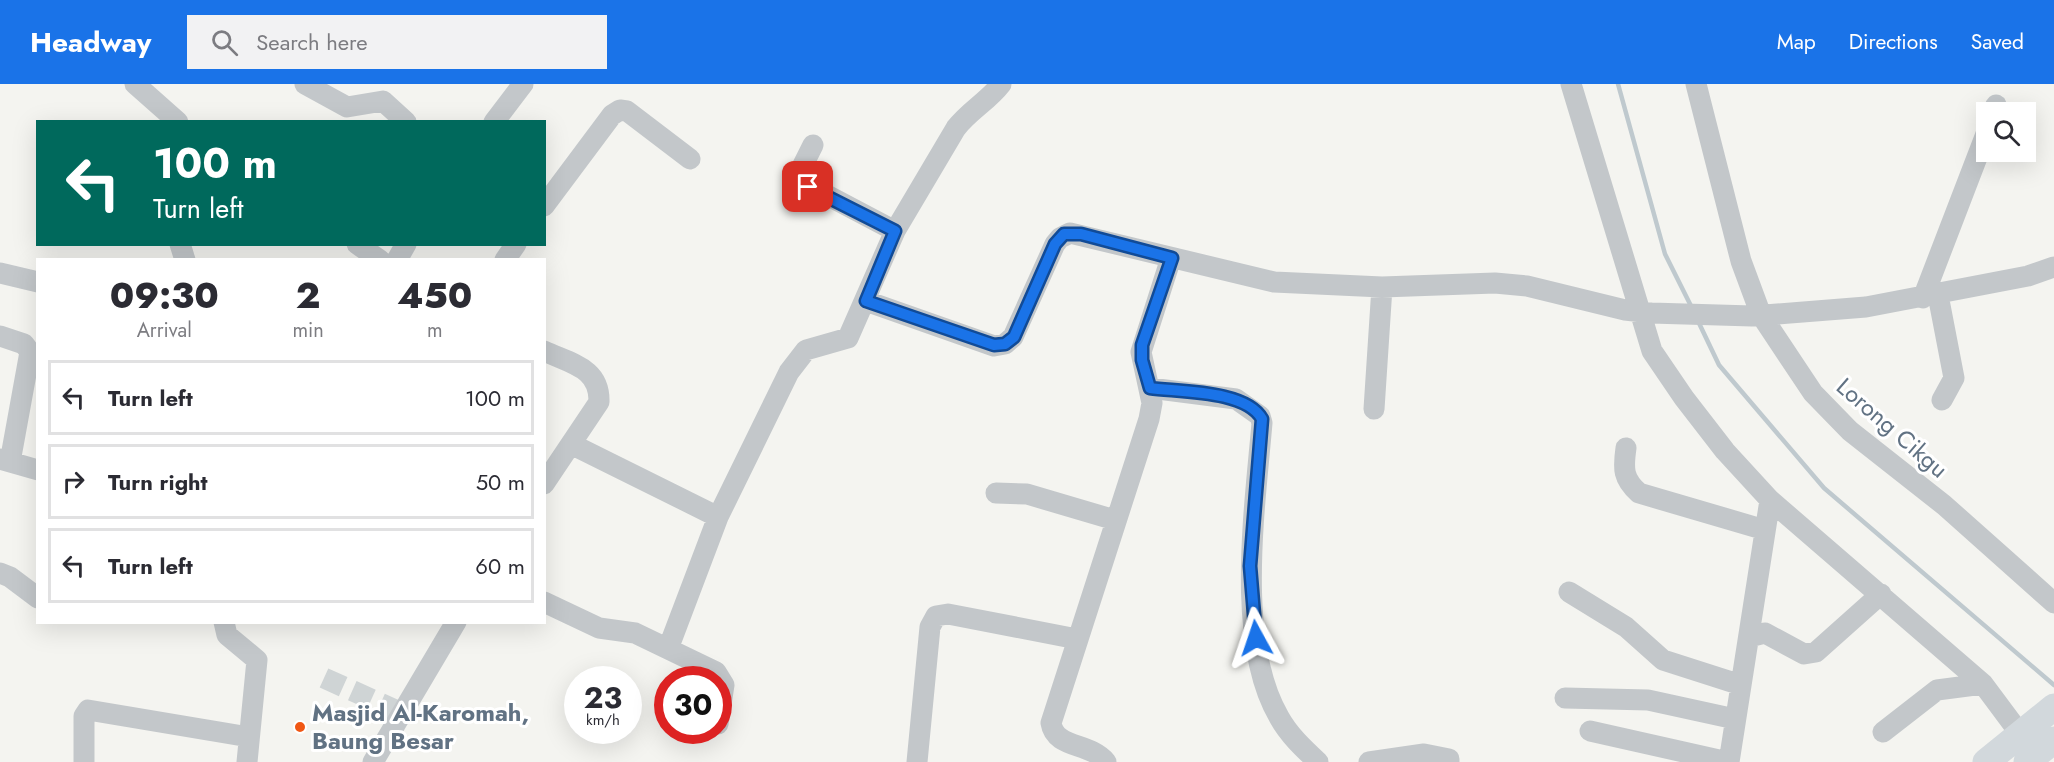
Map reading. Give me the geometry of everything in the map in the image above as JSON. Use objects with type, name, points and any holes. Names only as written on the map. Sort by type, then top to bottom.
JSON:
[{"type":"main road","points":[[1986,762],[2040,741]]},
{"type":"street","points":[[135,84],[176,120]]},
{"type":"street","points":[[305,84],[347,107],[374,93],[404,120]]},
{"type":"street","points":[[496,120],[523,84]]},
{"type":"street","points":[[668,649],[718,517],[798,357],[816,346],[844,341],[866,301],[895,231],[956,128],[965,116],[987,100],[1002,84]]},
{"type":"street","points":[[1571,84],[1646,313],[1652,351],[1684,398],[1725,451],[1770,500],[1983,684],[2040,741]]},
{"type":"street","name":"Lorong Cikgu","points":[[1696,84],[1756,315],[1813,393],[1850,431],[1944,505],[2054,603]]},
{"type":"street","points":[[546,203],[612,115],[620,110],[627,111],[690,159]]},
{"type":"street","points":[[813,146],[800,171],[804,183],[895,231]]},
{"type":"street","points":[[1942,400],[1954,378],[1930,297],[1976,162]]},
{"type":"street","points":[[866,301],[994,345],[1005,344],[1014,337],[1055,244],[1064,234],[1081,234],[1274,282],[1382,287],[1494,284],[1527,286],[1646,313],[1756,315],[1866,307],[1930,297],[2028,276],[2054,267]]},
{"type":"street","points":[[360,246],[377,258]]},
{"type":"street","points":[[1106,762],[1093,750],[1064,741],[1053,732],[1051,723],[1149,420],[1152,403],[1142,360],[1142,345],[1172,258]]},
{"type":"street","points":[[0,273],[36,282]]},
{"type":"street","points":[[1374,409],[1382,287]]},
{"type":"street","points":[[0,336],[24,344],[30,358],[5,460],[36,469]]},
{"type":"street","points":[[546,352],[590,373],[599,387],[599,402],[546,481]]},
{"type":"street","points":[[1150,388],[1236,399],[1260,416],[1262,423],[1250,566],[1256,638],[1263,680],[1278,716],[1296,742],[1318,762]]},
{"type":"street","points":[[571,444],[718,517]]},
{"type":"street","points":[[1626,448],[1622,470],[1627,483],[1639,493],[1765,530]]},
{"type":"street","points":[[996,493],[1027,494],[1115,520]]},
{"type":"street","points":[[1590,731],[1729,762],[1770,500]]},
{"type":"street","points":[[0,573],[10,577],[36,596]]},
{"type":"street","points":[[1569,592],[1626,627],[1663,660],[1741,686]]},
{"type":"street","points":[[1749,637],[1765,633],[1804,654],[1816,652],[1881,594]]},
{"type":"street","points":[[546,603],[599,628],[632,632],[703,666]]},
{"type":"street","points":[[917,762],[930,627],[936,616],[948,614],[1077,639]]},
{"type":"street","points":[[224,624],[227,635],[257,660],[247,762]]},
{"type":"street","points":[[373,762],[455,624]]},
{"type":"street","points":[[1883,732],[1937,690],[1983,684]]},
{"type":"street","points":[[1565,698],[1648,700],[1735,719]]},
{"type":"street","points":[[84,762],[84,716],[88,710],[249,737]]},
{"type":"street","points":[[1369,762],[1424,754],[1449,759],[1449,762]]},
{"type":"waterway","points":[[1618,84],[1665,254],[1692,308]]},
{"type":"waterway","points":[[1698,321],[1719,365],[1824,488],[2054,685]]},
{"type":"tunnel","points":[[324,678],[402,713]]},
{"type":"place","name":"Masjid Al-Karomah, Baung Besar","points":[[300,727]]},
{"type":"route","points":[[808,187],[895,231],[866,301],[994,345],[1005,344],[1014,337],[1055,244],[1064,234],[1081,234],[1172,258],[1142,345],[1142,360],[1150,388],[1239,399],[1262,419],[1250,566],[1256,638]]}]
